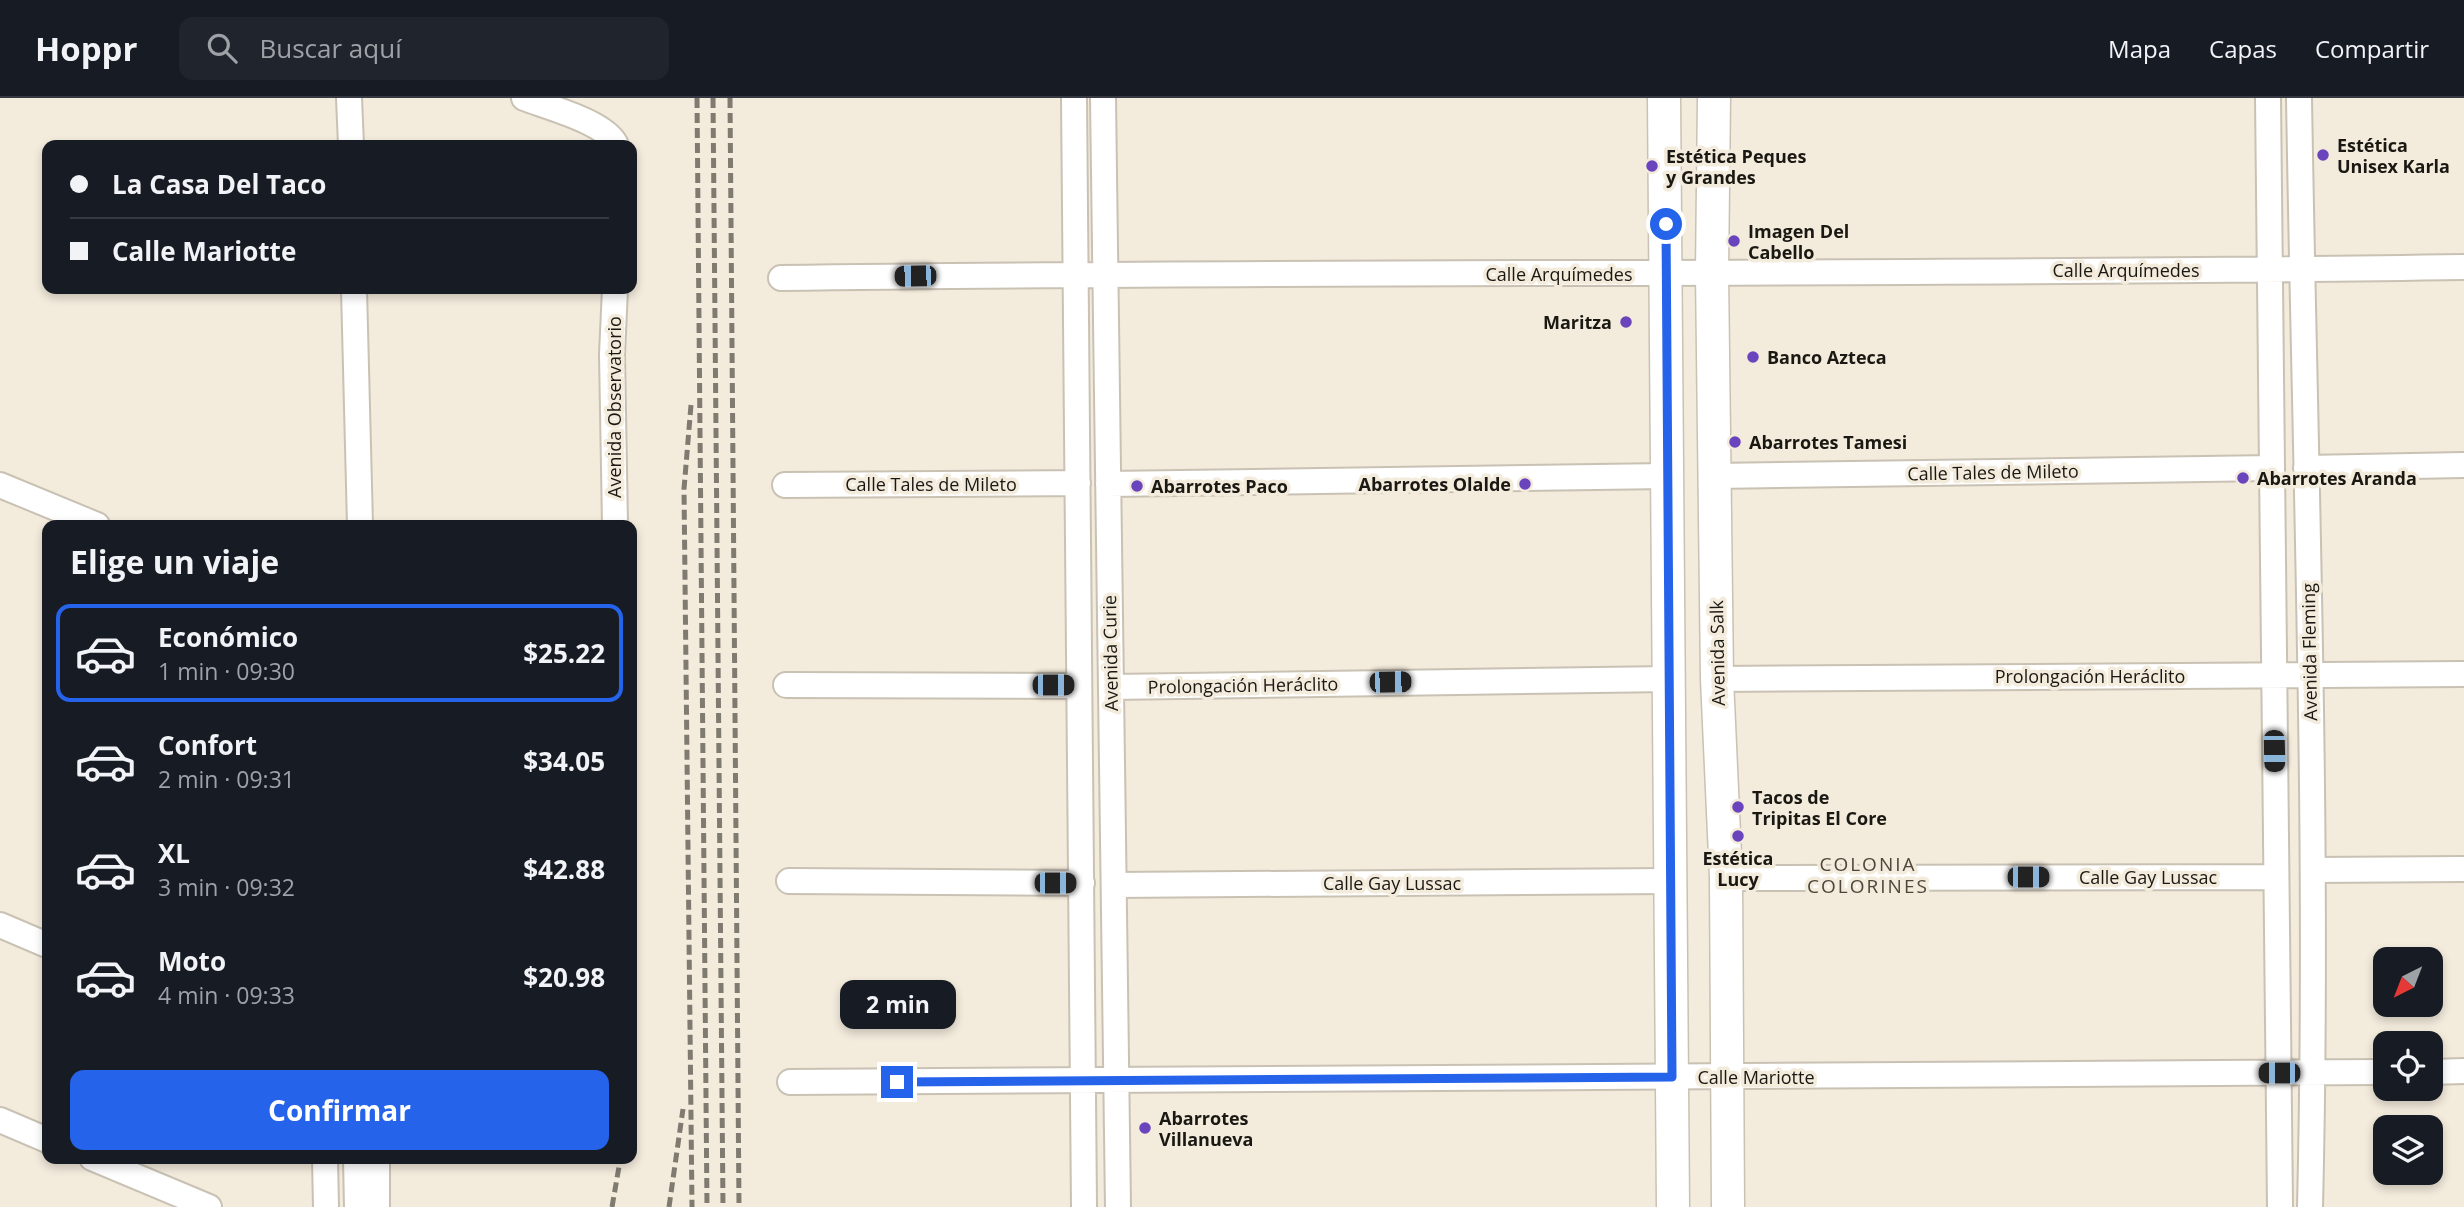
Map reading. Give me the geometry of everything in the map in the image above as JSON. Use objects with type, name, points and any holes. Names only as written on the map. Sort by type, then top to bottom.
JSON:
[{"type":"main road","points":[[1664,98],[1673,1207]]},
{"type":"main road","name":"Avenida Salk","points":[[1714,98],[1714,476],[1717,678],[1726,878],[1728,1207]]},
{"type":"street","points":[[349,98],[351,140]]},
{"type":"street","points":[[524,98],[595,126],[614,140]]},
{"type":"street","name":"Avenida Curie","points":[[1074,98],[1084,1207]]},
{"type":"street","name":"Avenida Curie","points":[[1103,98],[1118,1207]]},
{"type":"street","name":"Avenida Fleming","points":[[2268,98],[2280,1207]]},
{"type":"street","name":"Avenida Fleming","points":[[2299,98],[2313,870],[2314,1073],[2310,1207]]},
{"type":"street","name":"Calle Arquímedes","points":[[780,278],[2464,267]]},
{"type":"street","points":[[354,294],[360,520]]},
{"type":"street","name":"Avenida Observatorio","points":[[615,294],[612,354],[615,520]]},
{"type":"street","points":[[2306,468],[2464,466]]},
{"type":"street","name":"Calle Tales de Mileto","points":[[1714,476],[2272,468]]},
{"type":"street","points":[[1108,484],[1667,476]]},
{"type":"street","name":"Calle Tales de Mileto","points":[[785,485],[1077,484]]},
{"type":"street","points":[[0,485],[85,520]]},
{"type":"street","name":"Prolongación Heráclito","points":[[1717,678],[2464,674]]},
{"type":"street","name":"Prolongación Heráclito","points":[[1111,687],[1669,679]]},
{"type":"street","points":[[786,684],[1079,686]]},
{"type":"street","points":[[2313,870],[2464,869]]},
{"type":"street","name":"Calle Gay Lussac","points":[[1726,878],[2276,877]]},
{"type":"street","points":[[789,881],[1082,883]]},
{"type":"street","name":"Calle Gay Lussac","points":[[1114,885],[1671,881]]},
{"type":"street","points":[[0,925],[42,943]]},
{"type":"street","points":[[2443,1072],[2464,1071]]},
{"type":"street","name":"Calle Mariotte","points":[[790,1082],[2373,1072]]},
{"type":"street","points":[[0,1120],[42,1138]]},
{"type":"street","points":[[106,1164],[209,1207]]},
{"type":"street","points":[[325,1164],[326,1207]]},
{"type":"street","points":[[356,1164],[357,1207]]},
{"type":"street","points":[[377,1164],[377,1207]]},
{"type":"railway","points":[[697,98],[707,1207]]},
{"type":"railway","points":[[713,98],[723,1207]]},
{"type":"railway","points":[[730,98],[739,1207]]},
{"type":"railway","points":[[691,405],[684,489],[692,1207]]},
{"type":"railway","points":[[669,1207],[683,1109]]},
{"type":"railway","points":[[612,1207],[619,1164]]},
{"type":"place","name":"Estética Unisex Karla","points":[[2323,155]]},
{"type":"place","name":"Estética Peques y Grandes","points":[[1652,166]]},
{"type":"place","name":"Imagen Del Cabello","points":[[1734,241]]},
{"type":"place","name":"Maritza","points":[[1626,322]]},
{"type":"place","name":"Banco Azteca","points":[[1753,357]]},
{"type":"place","name":"Abarrotes Tamesi","points":[[1735,442]]},
{"type":"place","name":"Abarrotes Aranda","points":[[2243,478]]},
{"type":"place","name":"Abarrotes Olalde","points":[[1525,484]]},
{"type":"place","name":"Abarrotes Paco","points":[[1137,486]]},
{"type":"place","name":"Tacos de Tripitas El Core","points":[[1738,807]]},
{"type":"place","name":"Estética Lucy","points":[[1738,836]]},
{"type":"place","name":"Abarrotes Villanueva","points":[[1145,1128]]},
{"type":"district","name":"COLONIA COLORINES","points":[[1868,875]]},
{"type":"route","points":[[897,1082],[1672,1077],[1666,224]]}]
